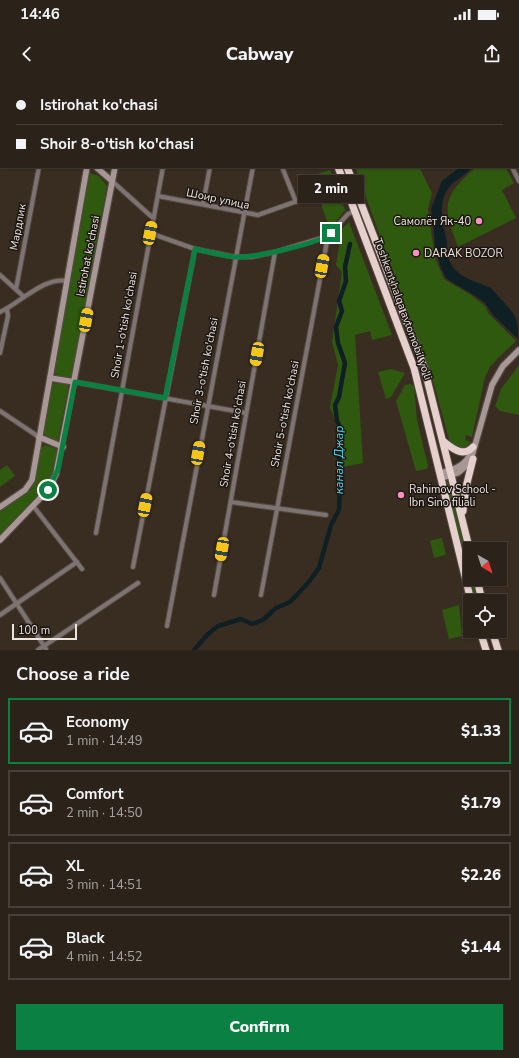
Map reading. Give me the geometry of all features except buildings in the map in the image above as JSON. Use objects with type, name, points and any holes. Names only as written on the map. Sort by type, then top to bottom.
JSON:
[{"type":"highway","name":"Toshkent halqa avtomobil yo'li","points":[[338,168],[409,353],[420,389],[469,594]]},
{"type":"highway","name":"Toshkent halqa avtomobil yo'li","points":[[347,168],[415,342],[430,386],[468,542]]},
{"type":"highway","points":[[420,389],[430,386]]},
{"type":"highway","points":[[443,441],[458,452],[466,452],[473,447]]},
{"type":"highway","points":[[462,519],[466,487],[473,458]]},
{"type":"highway","points":[[482,638],[486,650]]},
{"type":"highway","points":[[494,638],[498,650]]},
{"type":"main road","name":"Istirohat ko'chasi","points":[[0,507],[25,490],[30,484],[34,475],[39,437],[68,281],[87,168]]},
{"type":"main road","points":[[97,168],[112,181]]},
{"type":"main road","name":"Istirohat ko'chasi","points":[[0,540],[34,507],[54,480],[63,446],[115,168]]},
{"type":"main road","points":[[451,473],[466,462],[473,447],[489,385],[501,366],[518,349]]},
{"type":"main road","points":[[441,475],[467,467],[473,458],[492,386],[503,366],[518,349]]},
{"type":"main road","points":[[50,378],[75,382]]},
{"type":"main road","points":[[39,437],[63,446]]},
{"type":"street","name":"Мардлик","points":[[16,289],[39,168]]},
{"type":"street","name":"Shoir 1-o'tish ko'chasi","points":[[96,533],[163,168]]},
{"type":"street","points":[[204,204],[210,168]]},
{"type":"street","name":"Shoir 3-o'tish ko'chasi","points":[[167,626],[253,168]]},
{"type":"street","points":[[282,168],[296,202]]},
{"type":"street","points":[[512,168],[519,181]]},
{"type":"street","points":[[112,181],[153,218]]},
{"type":"street","name":"Шоир улица","points":[[158,196],[258,215],[345,184]]},
{"type":"street","points":[[150,233],[195,249],[235,257],[251,257],[275,252],[328,236],[348,214],[355,211]]},
{"type":"street","name":"Shoir 5-o'tish ko'chasi","points":[[260,595],[328,236]]},
{"type":"street","points":[[134,567],[165,398],[195,249]]},
{"type":"street","name":"Shoir 4-o'tish ko'chasi","points":[[214,595],[275,252]]},
{"type":"street","points":[[0,275],[23,296]]},
{"type":"street","points":[[0,312],[7,309],[23,296],[59,279],[68,281]]},
{"type":"street","points":[[0,353],[8,316],[7,309]]},
{"type":"street","points":[[75,382],[246,413]]},
{"type":"street","points":[[0,411],[39,437]]},
{"type":"street","points":[[231,502],[326,514]]},
{"type":"street","points":[[34,507],[82,569]]},
{"type":"street","points":[[0,615],[77,562]]},
{"type":"street","points":[[0,578],[45,647]]},
{"type":"street","points":[[38,650],[45,647],[138,583]]},
{"type":"green space","points":[[355,168],[420,168],[432,193],[428,209],[435,258],[444,279],[471,295],[485,306],[489,314],[516,341],[490,367],[485,377],[472,437],[466,435],[465,440],[471,442],[465,448],[457,448],[450,443],[434,384]]},
{"type":"green space","points":[[475,168],[506,168],[514,183],[502,190],[516,218],[458,247],[449,221],[448,202],[451,195]]},
{"type":"green space","points":[[330,170],[334,181],[315,188],[311,176]]},
{"type":"green space","points":[[90,173],[99,176],[107,186],[72,376],[65,378],[60,377],[54,372]]},
{"type":"green space","points":[[337,189],[345,210],[330,229],[322,207],[321,195]]},
{"type":"green space","points":[[349,222],[392,335],[372,340],[370,331],[355,335],[363,463],[338,468],[336,463],[336,423],[330,407],[338,365],[332,342],[342,272],[336,265],[340,241],[332,238]]},
{"type":"green space","points":[[519,365],[519,415],[500,411],[495,406],[501,389]]},
{"type":"green space","points":[[391,369],[405,373],[391,397],[386,399],[378,372]]},
{"type":"green space","points":[[54,383],[69,384],[58,441],[46,436],[43,432],[51,386]]},
{"type":"green space","points":[[410,384],[414,386],[417,420],[428,466],[427,469],[416,471],[396,401],[405,385]]},
{"type":"green space","points":[[45,445],[57,449],[54,471],[46,486],[0,536],[0,511],[31,489],[41,448]]},
{"type":"green space","points":[[7,465],[15,476],[0,487],[0,470]]},
{"type":"green space","points":[[448,480],[463,542],[463,553],[445,481]]},
{"type":"green space","points":[[442,538],[446,555],[434,558],[430,541]]},
{"type":"green space","points":[[471,586],[475,586],[476,594],[473,594]]},
{"type":"green space","points":[[459,605],[462,636],[449,639],[442,610]]},
{"type":"shaded area","points":[[459,168],[471,168],[466,174],[448,188],[442,203],[442,220],[449,261],[454,269],[462,276],[492,289],[514,316],[517,325],[518,339],[493,315],[485,303],[446,278],[441,268],[435,248],[431,209],[442,181]]},
{"type":"waterway","name":"канал Джар","points":[[194,650],[208,634],[218,626],[241,619],[252,624],[263,620],[276,608],[290,602],[308,583],[319,568],[331,525],[339,510],[341,466],[337,453],[341,429],[337,421],[335,405],[339,397],[345,363],[338,343],[336,327],[342,311],[339,301],[346,281],[345,267],[350,244]]},
{"type":"place","name":"Самолёт Як-40","points":[[479,221]]},
{"type":"place","name":"DARAK BOZOR","points":[[416,253]]},
{"type":"place","name":"Rahimov School - Ibn Sino filiali","points":[[401,495]]},
{"type":"route","points":[[48,490],[52,485],[58,469],[75,382],[165,398],[195,249],[235,257],[251,257],[321,239],[331,233]]}]
